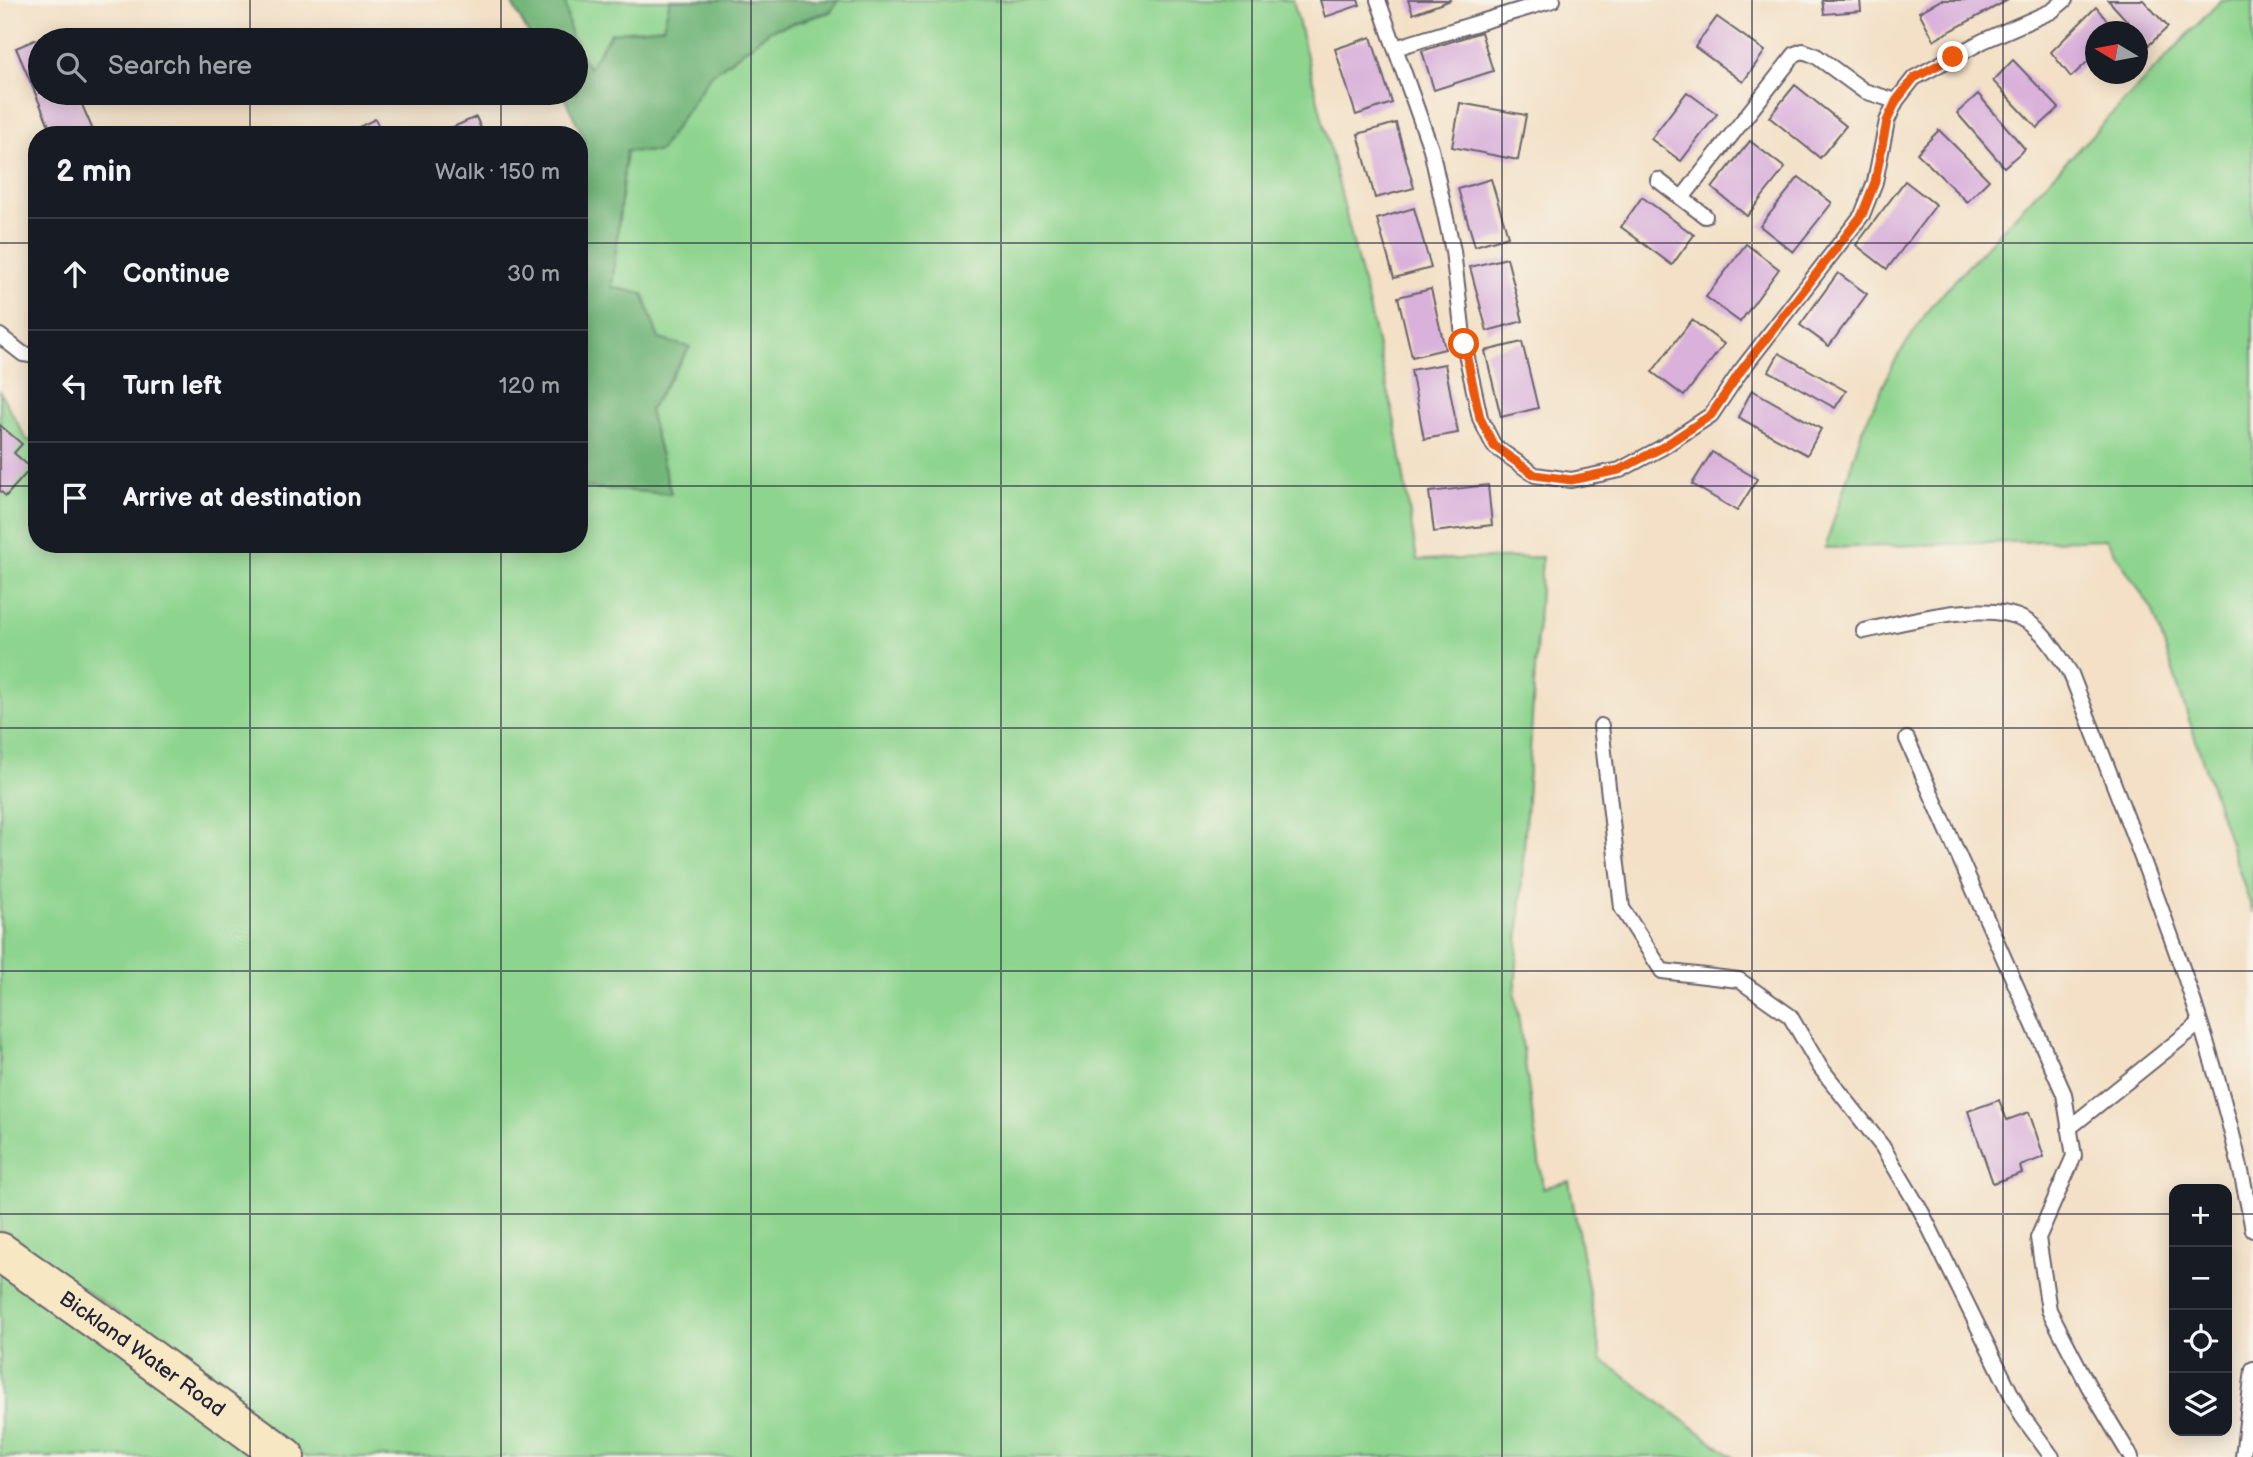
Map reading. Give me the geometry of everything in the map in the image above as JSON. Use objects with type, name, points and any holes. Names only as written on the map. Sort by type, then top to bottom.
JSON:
[{"type":"street","name":"Bickland Water Road","points":[[0,1252],[285,1457]]},
{"type":"lane","points":[[1378,0],[1433,162],[1453,251],[1464,344],[1480,418],[1494,446],[1535,475],[1571,480],[1619,470],[1663,447],[1711,415],[1740,372],[1862,215],[1875,182],[1887,121],[1896,101],[1914,78],[1983,41],[2052,11],[2065,0]]},
{"type":"lane","points":[[1395,48],[1553,0]]},
{"type":"lane","points":[[1682,198],[1796,54],[1804,51],[1816,56],[1864,91],[1896,101]]},
{"type":"lane","points":[[1658,180],[1705,216]]},
{"type":"lane","points":[[0,336],[23,354],[28,355]]},
{"type":"lane","points":[[1864,631],[1930,617],[1996,612],[2025,620],[2046,638],[2071,674],[2173,940],[2240,1161],[2253,1230]]},
{"type":"lane","points":[[1601,726],[1622,908],[1662,971],[1739,980],[1790,1017],[1820,1067],[1882,1146],[1902,1179],[1922,1213],[2022,1416],[2052,1457]]},
{"type":"lane","points":[[1907,739],[2064,1094],[2074,1156],[2038,1238],[2049,1310],[2089,1387],[2131,1457]]},
{"type":"lane","points":[[2069,1128],[2200,1023]]},
{"type":"lane","points":[[2243,1457],[2253,1369]]},
{"type":"green space","points":[[510,0],[565,0],[569,28],[525,28]]},
{"type":"green space","points":[[565,0],[670,0],[664,27],[611,33],[589,68],[588,28],[569,28]]},
{"type":"green space","points":[[670,0],[838,0],[831,11],[771,30],[710,76],[659,152],[626,151],[612,287],[643,294],[659,339],[690,347],[649,411],[671,494],[588,488],[588,126],[578,126],[568,105],[588,105],[588,67],[611,33],[663,27]]},
{"type":"green space","points":[[838,0],[1293,0],[1396,427],[1417,560],[1542,557],[1515,994],[1543,1188],[1569,1181],[1601,1359],[1733,1457],[305,1457],[151,1336],[0,1231],[0,392],[28,440],[28,553],[588,553],[588,488],[671,494],[649,411],[659,340],[643,294],[612,287],[626,151],[659,152],[710,76],[771,30],[831,12]]},
{"type":"green space","points":[[2221,0],[2253,0],[2253,913],[2153,611],[2106,539],[1825,548],[1862,430],[1896,359],[1931,306],[2141,84],[2148,84],[2148,76]]},
{"type":"green space","points":[[0,1262],[272,1457],[0,1457]]},
{"type":"building","points":[[1320,0],[1358,0],[1360,5],[1325,17]]},
{"type":"building","points":[[1408,0],[1451,0],[1413,14]]},
{"type":"building","points":[[1822,0],[1860,0],[1861,11],[1824,14]]},
{"type":"building","points":[[1941,0],[2008,0],[1934,40],[1919,12]]},
{"type":"building","points":[[2108,0],[2143,0],[2168,27],[2149,45],[2148,21],[2127,21]]},
{"type":"building","points":[[2096,7],[2107,21],[2085,21],[2085,64],[2071,77],[2051,52]]},
{"type":"building","points":[[1717,17],[1765,51],[1743,82],[1695,47]]},
{"type":"building","points":[[1481,32],[1493,71],[1434,90],[1422,51]]},
{"type":"building","points":[[1371,37],[1392,103],[1356,115],[1335,49]]},
{"type":"building","points":[[28,43],[28,76],[16,48]]},
{"type":"building","points":[[2013,60],[2059,108],[2037,128],[1993,81]]},
{"type":"building","points":[[1795,85],[1846,126],[1820,158],[1769,117]]},
{"type":"building","points":[[1687,92],[1717,114],[1681,161],[1651,139]]},
{"type":"building","points":[[1978,94],[2025,149],[2004,167],[1957,113]]},
{"type":"building","points":[[1460,103],[1526,115],[1518,160],[1452,147]]},
{"type":"building","points":[[40,105],[82,105],[91,126],[49,126]]},
{"type":"building","points":[[476,117],[480,126],[456,126]]},
{"type":"building","points":[[375,119],[378,126],[361,126]]},
{"type":"building","points":[[1396,123],[1414,188],[1375,198],[1358,134]]},
{"type":"building","points":[[1939,130],[1989,180],[1967,202],[1917,153]]},
{"type":"building","points":[[1750,141],[1785,168],[1747,216],[1712,188]]},
{"type":"building","points":[[1799,177],[1832,203],[1793,252],[1760,226]]},
{"type":"building","points":[[1491,179],[1508,236],[1475,246],[1458,189]]},
{"type":"building","points":[[1905,181],[1936,205],[1887,269],[1856,245]]},
{"type":"building","points":[[1642,197],[1694,235],[1672,265],[1621,227]]},
{"type":"building","points":[[1414,208],[1431,268],[1394,278],[1377,219]]},
{"type":"building","points":[[1746,244],[1779,269],[1740,322],[1706,297]]},
{"type":"building","points":[[1507,258],[1523,321],[1487,331],[1470,267]]},
{"type":"building","points":[[1838,273],[1867,294],[1829,346],[1800,325]]},
{"type":"building","points":[[1431,289],[1445,349],[1412,357],[1398,297]]},
{"type":"building","points":[[1692,320],[1724,344],[1684,396],[1652,372]]},
{"type":"building","points":[[1522,342],[1538,408],[1501,417],[1485,351]]},
{"type":"building","points":[[1779,353],[1846,391],[1835,408],[1769,371]]},
{"type":"building","points":[[1445,364],[1458,433],[1424,439],[1411,370]]},
{"type":"building","points":[[1752,390],[1821,429],[1807,455],[1738,417]]},
{"type":"building","points":[[0,425],[22,444],[14,453],[28,465],[28,471],[6,496],[0,491]]},
{"type":"building","points":[[1712,452],[1757,479],[1737,511],[1692,484]]},
{"type":"building","points":[[1488,485],[1492,525],[1434,532],[1429,492]]},
{"type":"building","points":[[1999,1100],[2007,1120],[2029,1112],[2044,1157],[2020,1166],[2022,1173],[1993,1183],[1968,1111]]},
{"type":"route","points":[[1464,344],[1480,418],[1494,446],[1535,475],[1571,480],[1619,470],[1663,447],[1711,415],[1740,372],[1862,215],[1875,182],[1887,121],[1896,101],[1914,78],[1953,57]]}]
